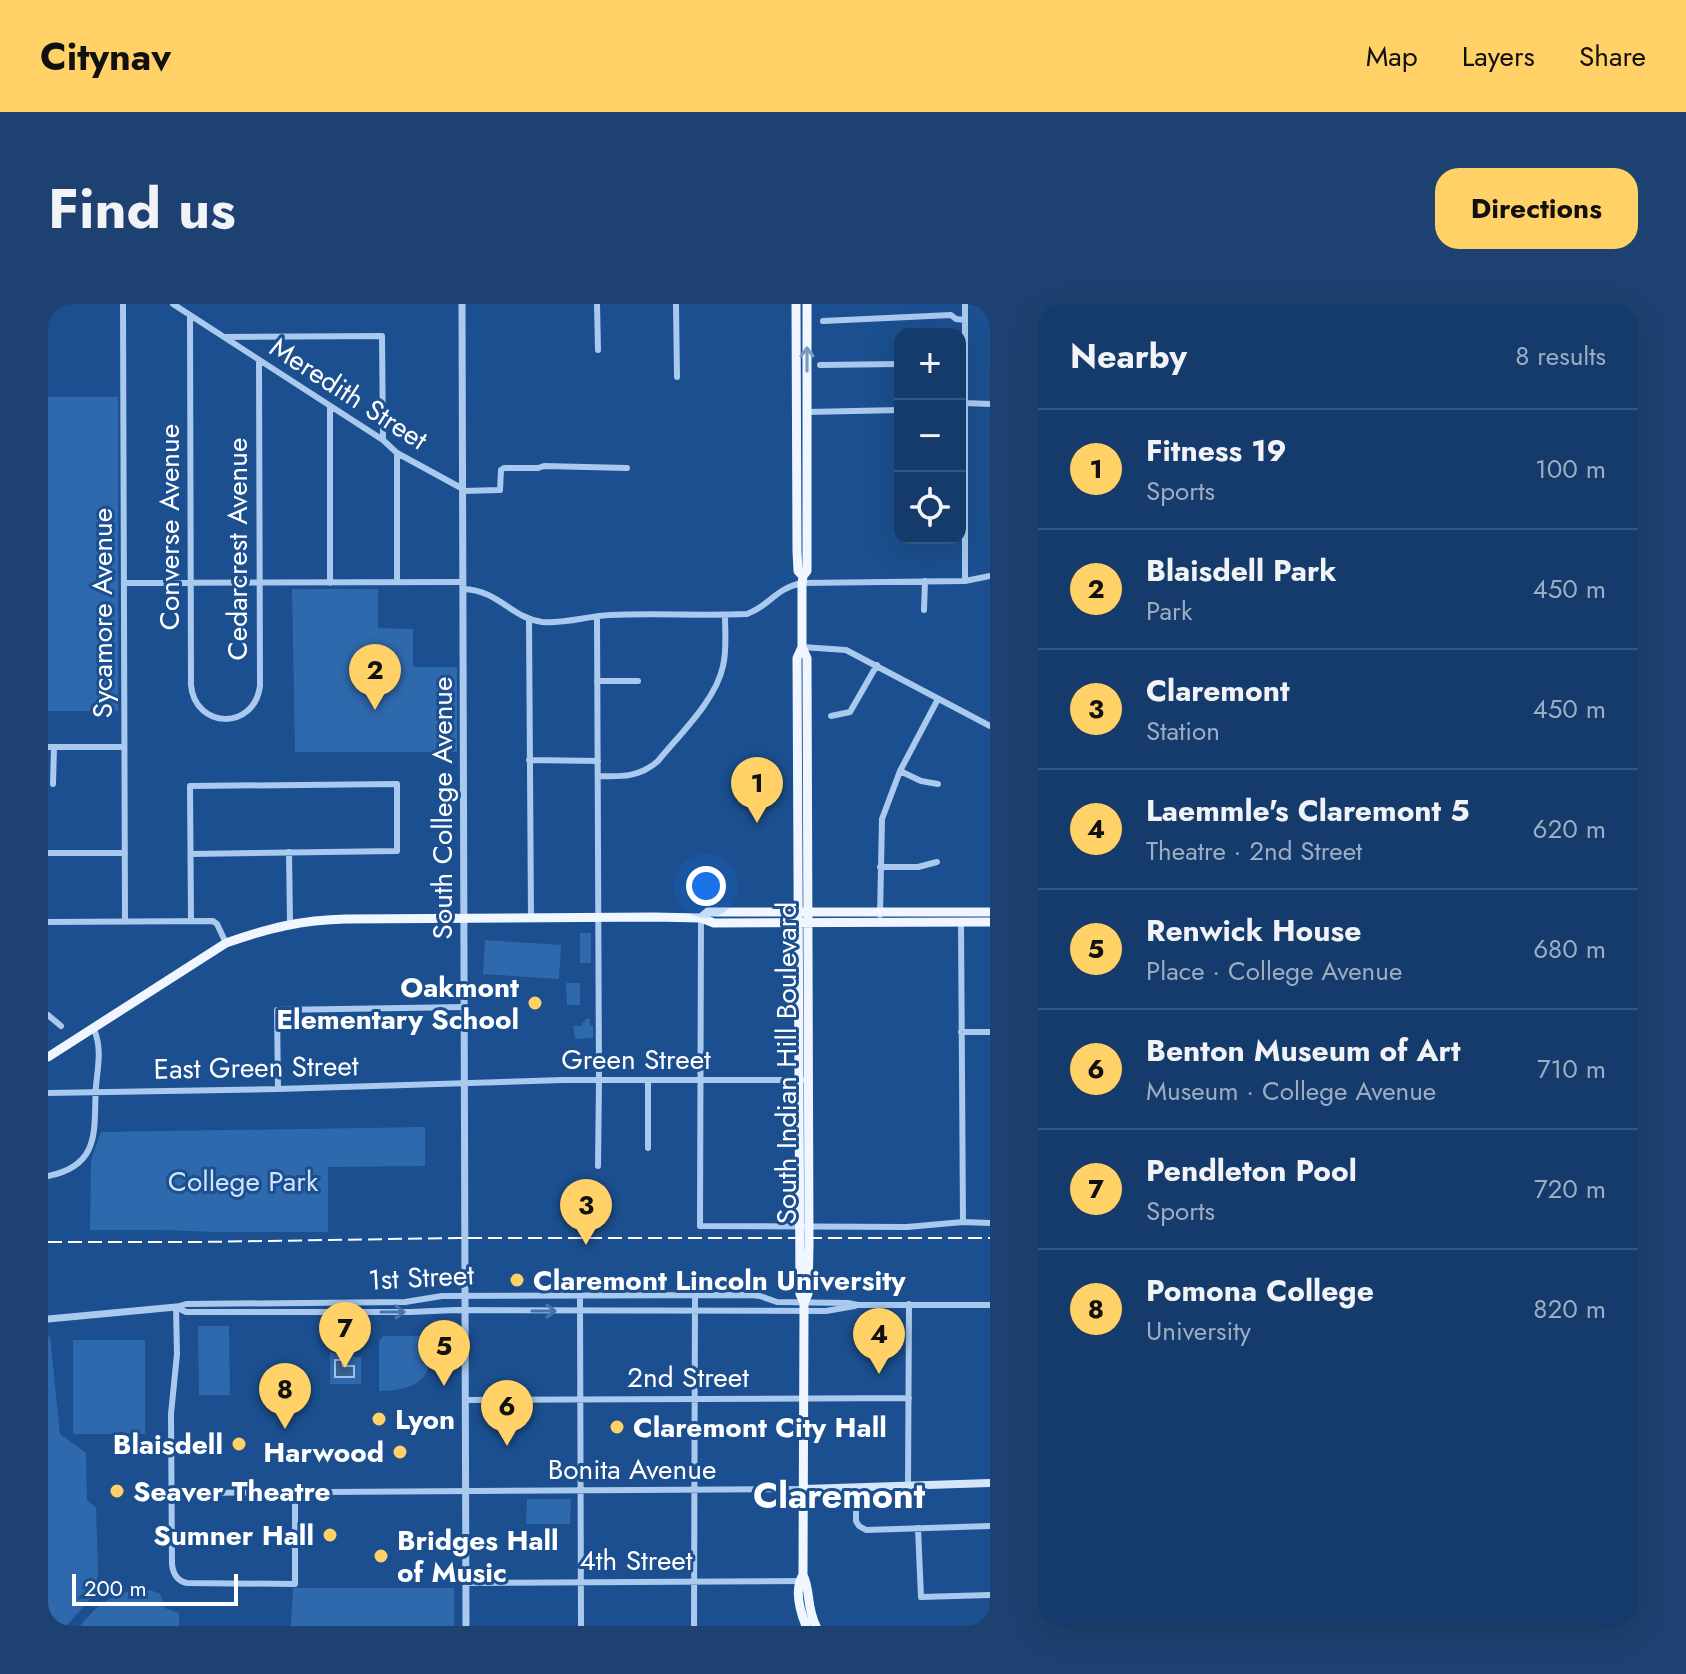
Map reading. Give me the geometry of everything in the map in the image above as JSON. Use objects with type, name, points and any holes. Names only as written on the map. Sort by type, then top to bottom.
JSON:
[{"type":"main road","name":"South Indian Hill Boulevard","points":[[796,304],[797,538],[798,571],[803,580]]},
{"type":"main road","name":"South Indian Hill Boulevard","points":[[807,304],[807,571],[803,580],[802,647],[807,658],[803,918],[804,1227],[800,1294],[804,1307],[804,1489],[800,1609],[809,1623]]},
{"type":"main road","points":[[48,1057],[226,943],[290,923],[318,919],[701,918],[708,912],[803,918],[961,916],[990,912]]},
{"type":"main road","points":[[961,916],[990,922]]},
{"type":"main road","name":"Bonita Avenue","points":[[804,1489],[990,1483]]},
{"type":"street","name":"Sycamore Avenue","points":[[123,304],[125,922]]},
{"type":"street","name":"Meredith Street","points":[[173,304],[383,440],[397,453],[463,490]]},
{"type":"street","name":"South College Avenue","points":[[462,304],[466,1626]]},
{"type":"street","points":[[597,304],[598,350]]},
{"type":"street","points":[[676,304],[677,377]]},
{"type":"street","points":[[951,315],[956,308],[965,305],[964,328]]},
{"type":"street","name":"Converse Avenue","points":[[190,315],[192,692],[202,710],[213,717],[227,718]]},
{"type":"street","points":[[823,321],[951,315],[965,320]]},
{"type":"street","points":[[224,337],[382,336],[383,440]]},
{"type":"street","name":"Cedarcrest Avenue","points":[[227,718],[249,711],[259,693],[259,360]]},
{"type":"street","points":[[820,365],[894,364]]},
{"type":"street","points":[[966,404],[990,404]]},
{"type":"street","points":[[330,407],[330,583]]},
{"type":"street","points":[[807,412],[894,410]]},
{"type":"street","points":[[397,453],[397,582]]},
{"type":"street","points":[[463,490],[500,490],[501,470],[504,468],[627,468]]},
{"type":"street","points":[[964,472],[965,581]]},
{"type":"street","points":[[124,583],[397,582],[463,586],[484,591],[529,619],[555,622],[607,615],[747,614],[757,610],[783,589],[803,580],[965,581],[990,576]]},
{"type":"street","points":[[924,610],[925,581]]},
{"type":"street","points":[[598,776],[631,776],[651,768],[710,698],[723,667],[725,615]]},
{"type":"street","points":[[597,617],[598,1166]]},
{"type":"street","points":[[529,619],[531,918]]},
{"type":"street","points":[[802,647],[846,650],[990,726]]},
{"type":"street","points":[[831,716],[850,712],[877,665]]},
{"type":"street","points":[[597,681],[638,681]]},
{"type":"street","points":[[880,917],[882,819],[900,771],[938,699]]},
{"type":"street","points":[[53,784],[51,747],[124,747]]},
{"type":"street","points":[[529,760],[598,761]]},
{"type":"street","points":[[900,771],[921,781],[938,784]]},
{"type":"street","points":[[191,854],[397,851],[397,784],[190,786],[191,921]]},
{"type":"street","points":[[289,852],[290,923]]},
{"type":"street","points":[[48,853],[125,853]]},
{"type":"street","points":[[880,867],[918,867],[937,862]]},
{"type":"street","points":[[961,916],[963,1222]]},
{"type":"street","points":[[701,918],[700,1226],[907,1227],[990,1223]]},
{"type":"street","points":[[48,922],[213,921],[226,943]]},
{"type":"street","points":[[278,1089],[277,1010],[465,1007]]},
{"type":"street","points":[[48,1015],[61,1026]]},
{"type":"street","points":[[48,1176],[80,1160],[94,1139],[100,1053],[94,1029]]},
{"type":"street","points":[[961,1032],[990,1032]]},
{"type":"street","name":"Green Street","points":[[466,1084],[599,1080],[803,1080]]},
{"type":"street","points":[[648,1080],[648,1148]]},
{"type":"street","name":"East Green Street","points":[[48,1093],[466,1084]]},
{"type":"street","name":"1st Street","points":[[48,1319],[186,1304],[405,1302],[442,1296],[751,1295],[835,1311],[858,1305],[990,1305]]},
{"type":"street","points":[[580,1296],[581,1626]]},
{"type":"street","points":[[694,1626],[695,1296]]},
{"type":"street","points":[[908,1486],[909,1304]]},
{"type":"street","points":[[176,1307],[171,1493],[172,1564],[178,1580],[187,1583],[295,1584],[295,1493]]},
{"type":"street","name":"1st Street","points":[[176,1307],[186,1312],[804,1307]]},
{"type":"street","name":"2nd Street","points":[[466,1400],[909,1398]]},
{"type":"street","points":[[856,1488],[856,1521],[866,1530],[990,1526]]},
{"type":"street","name":"Bonita Avenue","points":[[171,1493],[804,1489]]},
{"type":"street","points":[[918,1528],[921,1597],[990,1595]]},
{"type":"street","name":"4th Street","points":[[466,1583],[803,1579]]},
{"type":"green space","points":[[48,397],[118,397],[118,711],[48,711]]},
{"type":"green space","points":[[292,589],[378,589],[378,628],[413,629],[413,667],[457,667],[457,752],[295,752]]},
{"type":"green space","points":[[580,933],[591,933],[591,963],[580,963]]},
{"type":"green space","points":[[485,940],[561,945],[559,979],[483,974]]},
{"type":"green space","points":[[566,983],[580,983],[580,1005],[567,1005]]},
{"type":"green space","points":[[585,1019],[590,1019],[590,1026],[593,1026],[593,1038],[575,1039],[573,1026],[582,1026]]},
{"type":"green space","name":"College Park","points":[[425,1127],[425,1166],[328,1167],[328,1232],[90,1230],[91,1160],[101,1132]]},
{"type":"green space","points":[[198,1326],[229,1326],[230,1395],[199,1395]]},
{"type":"green space","points":[[453,1334],[453,1372],[435,1372],[435,1335]]},
{"type":"green space","points":[[50,1336],[60,1434],[86,1453],[87,1500],[96,1508],[98,1572],[95,1594],[66,1626],[48,1626]]},
{"type":"green space","points":[[383,1336],[433,1336],[430,1362],[422,1379],[405,1388],[379,1391],[379,1341]]},
{"type":"green space","points":[[73,1340],[145,1340],[145,1434],[73,1434]]},
{"type":"green space","points":[[330,1353],[352,1353],[353,1357],[361,1357],[361,1384],[330,1384]]},
{"type":"green space","points":[[527,1499],[571,1499],[570,1524],[526,1524]]},
{"type":"green space","points":[[293,1588],[454,1588],[454,1626],[291,1626]]},
{"type":"green space","points":[[139,1589],[160,1594],[165,1608],[179,1613],[179,1626],[80,1626],[105,1601]]},
{"type":"shaded area","points":[[335,1360],[342,1360],[343,1366],[354,1366],[354,1377],[335,1377]]},
{"type":"railway","points":[[48,1242],[990,1238]]},
{"type":"place","name":"Blaisdell Park","points":[[375,710]]},
{"type":"place","name":"Fitness 19","points":[[757,823]]},
{"type":"place","name":"Oakmont Elementary School","points":[[535,1003]]},
{"type":"place","name":"Claremont","points":[[586,1245]]},
{"type":"place","name":"Claremont Lincoln University","points":[[517,1280]]},
{"type":"place","name":"Pendleton Pool","points":[[345,1368]]},
{"type":"place","name":"Laemmle's Claremont 5","points":[[879,1374]]},
{"type":"place","name":"Renwick House","points":[[444,1386]]},
{"type":"place","name":"Lyon","points":[[379,1419]]},
{"type":"place","name":"Claremont City Hall","points":[[617,1427]]},
{"type":"place","name":"Pomona College","points":[[285,1429]]},
{"type":"place","name":"Blaisdell","points":[[239,1444]]},
{"type":"place","name":"Benton Museum of Art","points":[[507,1446]]},
{"type":"place","name":"Harwood","points":[[400,1452]]},
{"type":"place","name":"Seaver Theatre","points":[[117,1491]]},
{"type":"place","name":"Sumner Hall","points":[[330,1535]]},
{"type":"place","name":"Bridges Hall of Music","points":[[381,1556]]},
{"type":"district","name":"Claremont","points":[[839,1495]]}]
